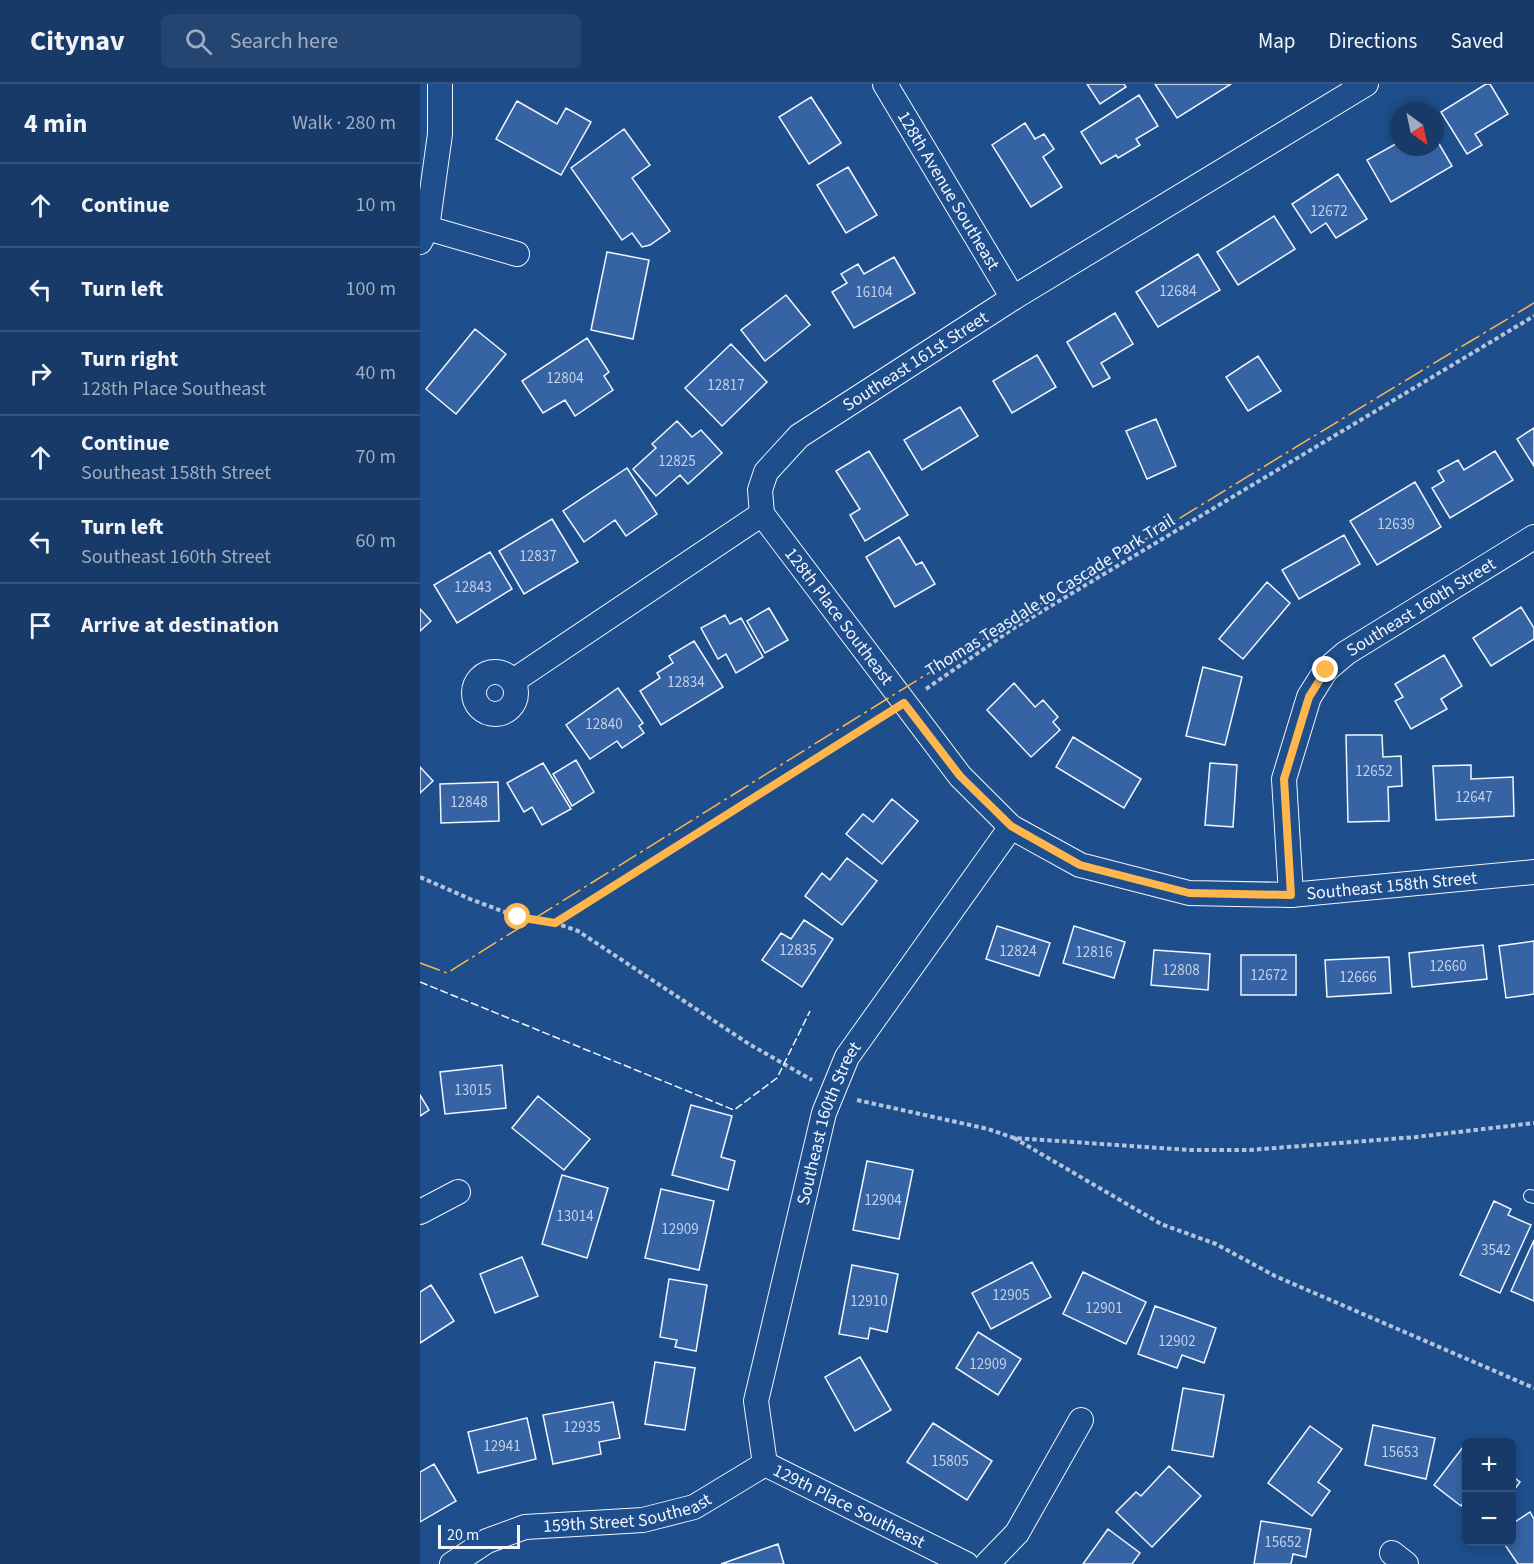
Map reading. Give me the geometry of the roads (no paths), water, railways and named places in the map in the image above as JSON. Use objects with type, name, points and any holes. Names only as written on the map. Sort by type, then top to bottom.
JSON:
[{"type":"street","points":[[440,84],[440,134],[424,235],[517,254]]},
{"type":"street","name":"128th Avenue Southeast","points":[[885,84],[1013,298]]},
{"type":"street","name":"Southeast 161st Street","points":[[762,514],[760,490],[766,472],[799,436],[1013,298],[1366,84]]},
{"type":"street","points":[[513,681],[762,514]]},
{"type":"street","name":"128th Place Southeast","points":[[762,514],[960,776],[1011,826]]},
{"type":"street","name":"Southeast 160th Street","points":[[1291,895],[1284,779],[1309,697],[1326,670],[1346,653],[1534,537]]},
{"type":"street","name":"Southeast 160th Street","points":[[765,1464],[756,1401],[824,1113],[847,1057],[1011,826]]},
{"type":"street","name":"Southeast 158th Street","points":[[1011,826],[1080,865],[1189,893],[1291,895],[1534,872]]},
{"type":"street","points":[[420,1212],[458,1192]]},
{"type":"street","points":[[987,1564],[1017,1533],[1081,1420]]},
{"type":"street","name":"159th Street Southeast","points":[[452,1564],[487,1541],[525,1527],[643,1520],[694,1507],[765,1464]]},
{"type":"street","name":"129th Place Southeast","points":[[765,1464],[966,1564]]}]
